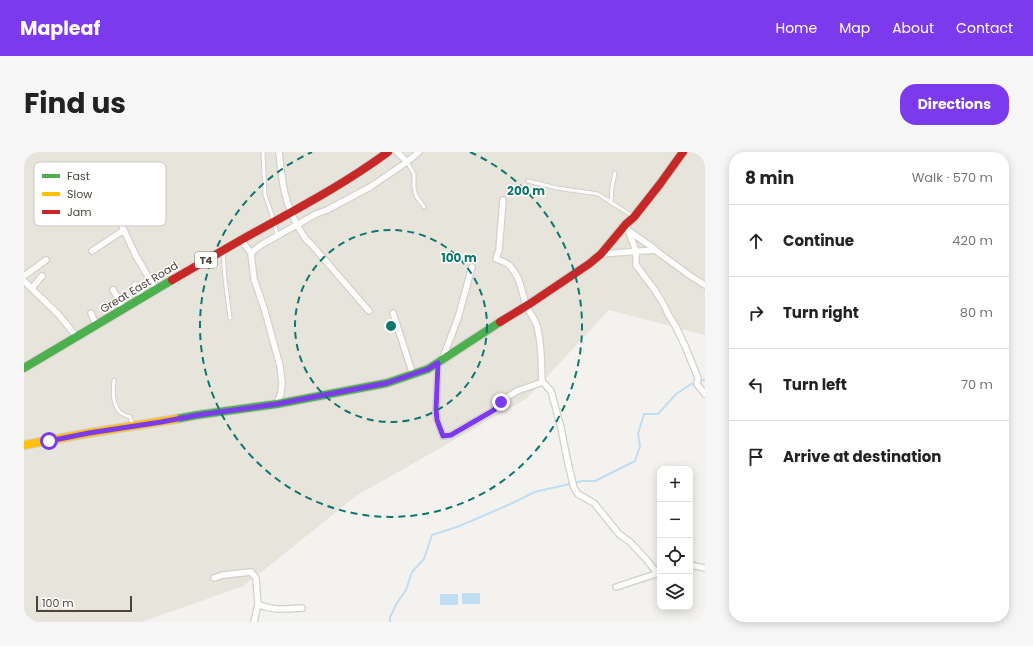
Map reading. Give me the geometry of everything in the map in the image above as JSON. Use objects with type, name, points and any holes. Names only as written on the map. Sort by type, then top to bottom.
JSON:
[{"type":"main road","name":"Great East Road","points":[[24,368],[222,251],[291,213],[373,163],[388,152]]},
{"type":"main road","points":[[24,445],[198,415],[277,404],[387,383],[428,369],[576,273],[601,254],[627,227],[683,152]]},
{"type":"street","points":[[279,152],[288,206],[306,241],[311,244],[369,311]]},
{"type":"street","points":[[397,152],[407,162]]},
{"type":"street","points":[[251,253],[261,245],[316,214],[370,187],[419,152]]},
{"type":"street","points":[[502,200],[499,250],[496,258],[508,264],[517,275],[521,284],[526,306],[537,325],[540,340],[542,381],[551,391],[574,488],[578,494],[594,502],[619,534],[630,542],[657,572]]},
{"type":"street","points":[[122,226],[136,256],[156,290]]},
{"type":"street","points":[[627,227],[655,250],[705,285]]},
{"type":"street","points":[[627,227],[636,251],[636,265],[664,305],[686,346],[698,378],[697,384],[705,394]]},
{"type":"street","points":[[92,251],[124,230]]},
{"type":"street","points":[[241,240],[251,253],[254,279],[264,308],[280,366],[282,382],[281,393],[277,404]]},
{"type":"street","points":[[601,254],[655,250]]},
{"type":"street","points":[[24,276],[46,260]]},
{"type":"street","points":[[472,267],[458,318],[440,361],[436,410],[437,420],[443,436],[451,435],[494,410],[501,402],[517,391],[542,381]]},
{"type":"street","points":[[32,288],[42,276]]},
{"type":"street","points":[[24,281],[58,314],[77,337]]},
{"type":"street","points":[[135,285],[143,298]]},
{"type":"street","points":[[114,290],[123,309]]},
{"type":"street","points":[[91,313],[96,325]]},
{"type":"street","points":[[393,313],[413,375]]},
{"type":"street","points":[[693,566],[705,568]]},
{"type":"street","points":[[214,578],[223,575],[250,572],[256,578],[258,604],[254,622]]},
{"type":"street","points":[[616,587],[657,573]]},
{"type":"street","points":[[258,604],[266,608],[275,609],[302,608]]},
{"type":"lane","points":[[263,152],[265,195],[274,221],[277,236]]},
{"type":"lane","points":[[407,162],[414,174],[414,188],[416,196],[424,207]]},
{"type":"lane","points":[[611,202],[615,173]]},
{"type":"lane","points":[[528,181],[557,188],[598,194],[634,216]]},
{"type":"lane","points":[[222,251],[224,279],[230,318]]},
{"type":"lane","points":[[114,380],[112,391],[115,404],[119,412],[130,417],[133,426]]},
{"type":"shaded area","points":[[24,152],[705,152],[705,335],[609,310],[526,399],[356,496],[244,586],[141,622],[24,622]]},
{"type":"water","points":[[462,593],[480,593],[480,604],[462,604]]},
{"type":"water","points":[[440,594],[458,594],[458,605],[440,605]]},
{"type":"waterway","points":[[390,622],[390,617],[406,590],[412,572],[424,559],[432,535],[457,527],[535,492],[582,481],[595,481],[635,461],[640,446],[638,434],[644,414],[658,414],[676,394],[691,384],[697,384],[705,379]]},
{"type":"traffic: fast","points":[[24,368],[172,280]]},
{"type":"traffic: fast","points":[[176,419],[277,404],[387,383],[428,369],[500,322]]},
{"type":"traffic: slow","points":[[24,445],[176,419]]},
{"type":"traffic: jam","points":[[172,280],[353,176],[388,152]]},
{"type":"traffic: jam","points":[[500,322],[589,264],[601,254],[626,224],[634,217],[683,152]]},
{"type":"route","points":[[49,441],[198,415],[277,404],[387,383],[413,375],[438,363],[436,410],[437,420],[443,436],[451,435],[494,410],[501,402]]}]
